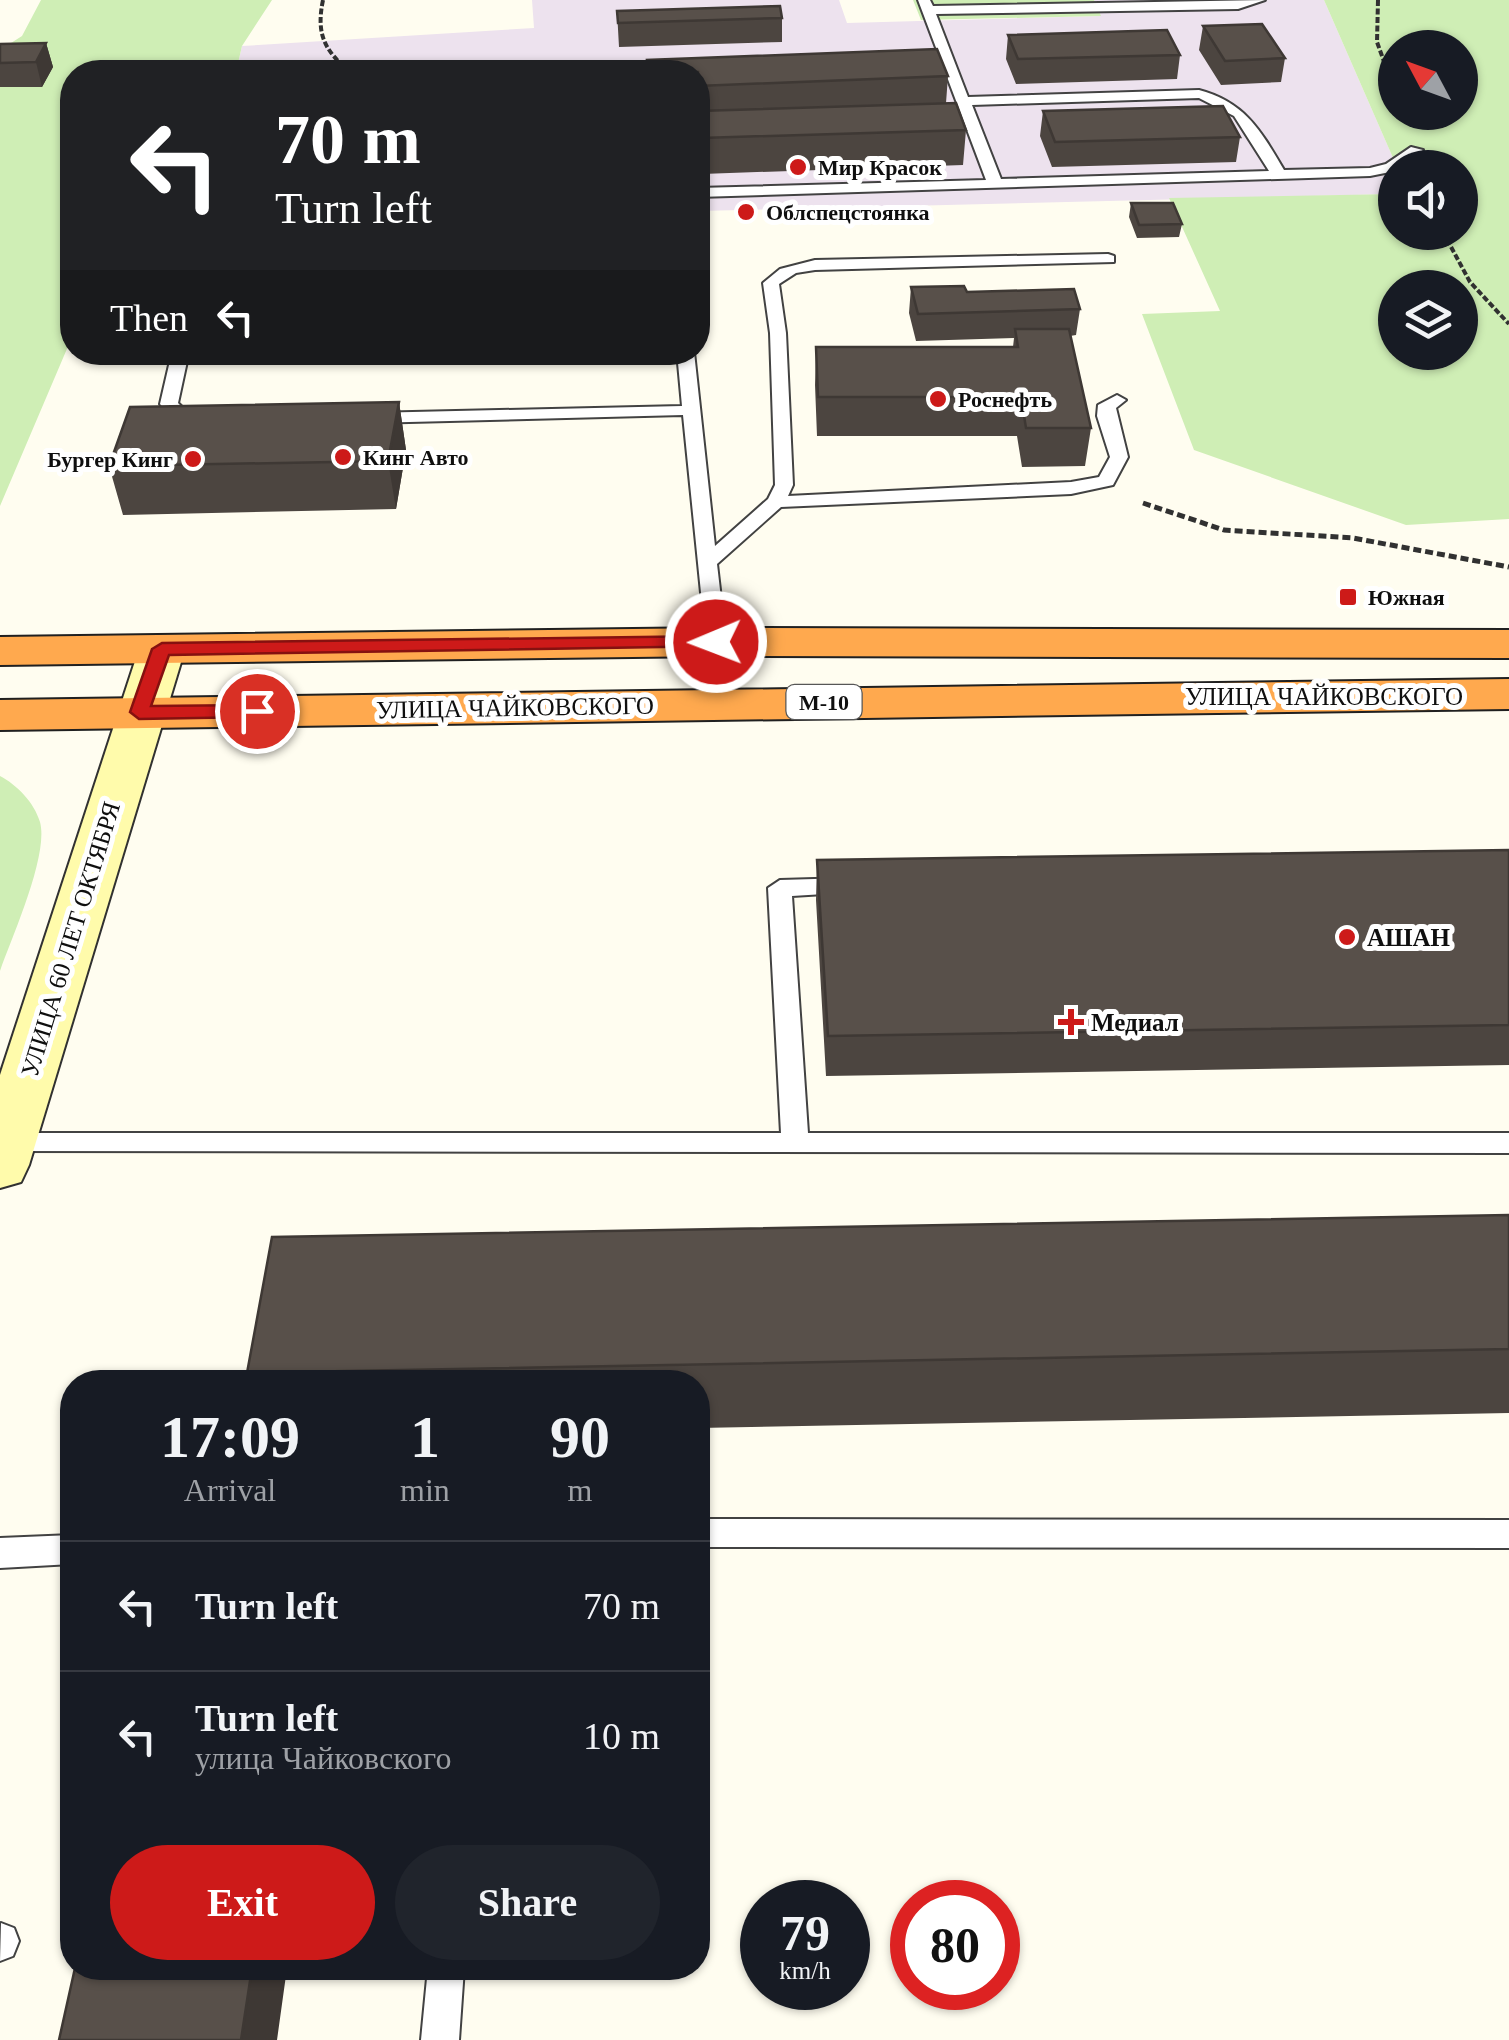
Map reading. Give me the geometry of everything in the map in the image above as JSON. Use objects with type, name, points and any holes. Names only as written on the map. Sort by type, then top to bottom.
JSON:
[{"type":"highway","name":"УЛИЦА ЧАЙКОВСКОГО","points":[[0,651],[716,642],[1509,644]]},
{"type":"highway","name":"УЛИЦА ЧАЙКОВСКОГО","points":[[0,715],[1509,694]]},
{"type":"street","name":"УЛИЦА 60 ЛЕТ ОКТЯБРЯ","points":[[4,1154],[139,712],[162,649]]},
{"type":"lane","points":[[995,184],[926,5],[1244,5],[1260,0]]},
{"type":"lane","points":[[929,70],[948,69]]},
{"type":"lane","points":[[962,101],[1200,94],[1216,97],[1237,108],[1279,175]]},
{"type":"lane","points":[[950,123],[970,122]]},
{"type":"lane","points":[[710,193],[1378,170]]},
{"type":"lane","points":[[706,564],[776,502],[784,485],[778,334],[771,283],[777,277],[786,271],[815,265],[1108,258]]},
{"type":"lane","points":[[179,365],[169,404],[192,420],[212,422]]},
{"type":"lane","points":[[686,365],[716,642]]},
{"type":"lane","points":[[776,502],[1077,487],[1106,480],[1119,457],[1106,416],[1108,406],[1117,400]]},
{"type":"lane","points":[[348,419],[678,411]]},
{"type":"lane","points":[[795,1143],[780,888],[878,885]]},
{"type":"lane","points":[[4,1154],[795,1143],[1509,1144]]},
{"type":"lane","points":[[710,1534],[1509,1534]]},
{"type":"lane","points":[[0,1553],[60,1550]]},
{"type":"lane","points":[[440,2040],[445,1980]]},
{"type":"path","points":[[322,0],[317,24],[320,42],[338,60]]},
{"type":"path","points":[[1378,0],[1378,45]]},
{"type":"path","points":[[1450,250],[1489,306],[1509,324]]},
{"type":"path","points":[[1077,487],[1140,502],[1224,530],[1353,538],[1509,568]]},
{"type":"shaded area","points":[[532,0],[839,0],[847,23],[1100,16],[1094,0],[1324,0],[1390,150],[1378,150],[1378,194],[710,211],[710,60],[239,60],[242,46],[534,28]]},
{"type":"green space","points":[[41,0],[272,0],[242,46],[239,60],[60,60],[60,365],[0,506],[0,50],[22,36]]},
{"type":"green space","points":[[913,0],[1094,0],[1101,16],[921,20]]},
{"type":"green space","points":[[1324,0],[1509,0],[1509,519],[1406,525],[1194,450],[1142,314],[1220,311],[1169,198],[1378,194],[1378,250],[1478,250],[1478,150],[1390,150],[1381,130],[1478,130],[1478,30],[1378,30],[1378,124]]},
{"type":"green space","points":[[0,776],[29,801],[40,822],[41,836],[28,896],[0,971]]},
{"type":"building","points":[[780,6],[782,18],[618,23],[617,11]]},
{"type":"building","points":[[1262,24],[1285,58],[1225,61],[1203,26]]},
{"type":"building","points":[[1167,30],[1180,55],[1018,59],[1008,35]]},
{"type":"building","points":[[46,43],[36,62],[0,63],[0,44]]},
{"type":"building","points":[[937,49],[948,76],[710,86],[710,60],[647,60]]},
{"type":"building","points":[[956,103],[966,130],[710,138],[710,111]]},
{"type":"building","points":[[1223,106],[1240,137],[1055,142],[1043,111]]},
{"type":"building","points":[[1131,203],[1173,203],[1182,224],[1139,225]]},
{"type":"building","points":[[964,286],[967,292],[1074,289],[1080,309],[918,314],[911,287]]},
{"type":"building","points":[[1015,329],[1069,329],[1091,428],[1026,428],[1021,397],[818,397],[816,347],[1018,347]]},
{"type":"building","points":[[399,402],[388,461],[109,466],[130,407]]},
{"type":"building","points":[[1509,850],[1509,1025],[828,1036],[817,860]]},
{"type":"building","points":[[1509,1215],[1509,1349],[248,1370],[272,1237]]},
{"type":"building","points":[[72,1980],[250,1980],[241,2040],[59,2040]]},
{"type":"place","name":"Мир Красок","points":[[798,167]]},
{"type":"place","name":"Облспецстоянка","points":[[746,212]]},
{"type":"place","name":"Роснефть","points":[[938,399]]},
{"type":"place","name":"Кинг Авто","points":[[343,457]]},
{"type":"place","name":"Бургер Кинг","points":[[193,459]]},
{"type":"place","name":"Южная","points":[[1348,597]]},
{"type":"place","name":"AШАН","points":[[1347,937]]},
{"type":"place","name":"Медиал","points":[[1071,1022]]},
{"type":"route","points":[[257,711],[139,712],[162,649],[716,642]]}]
